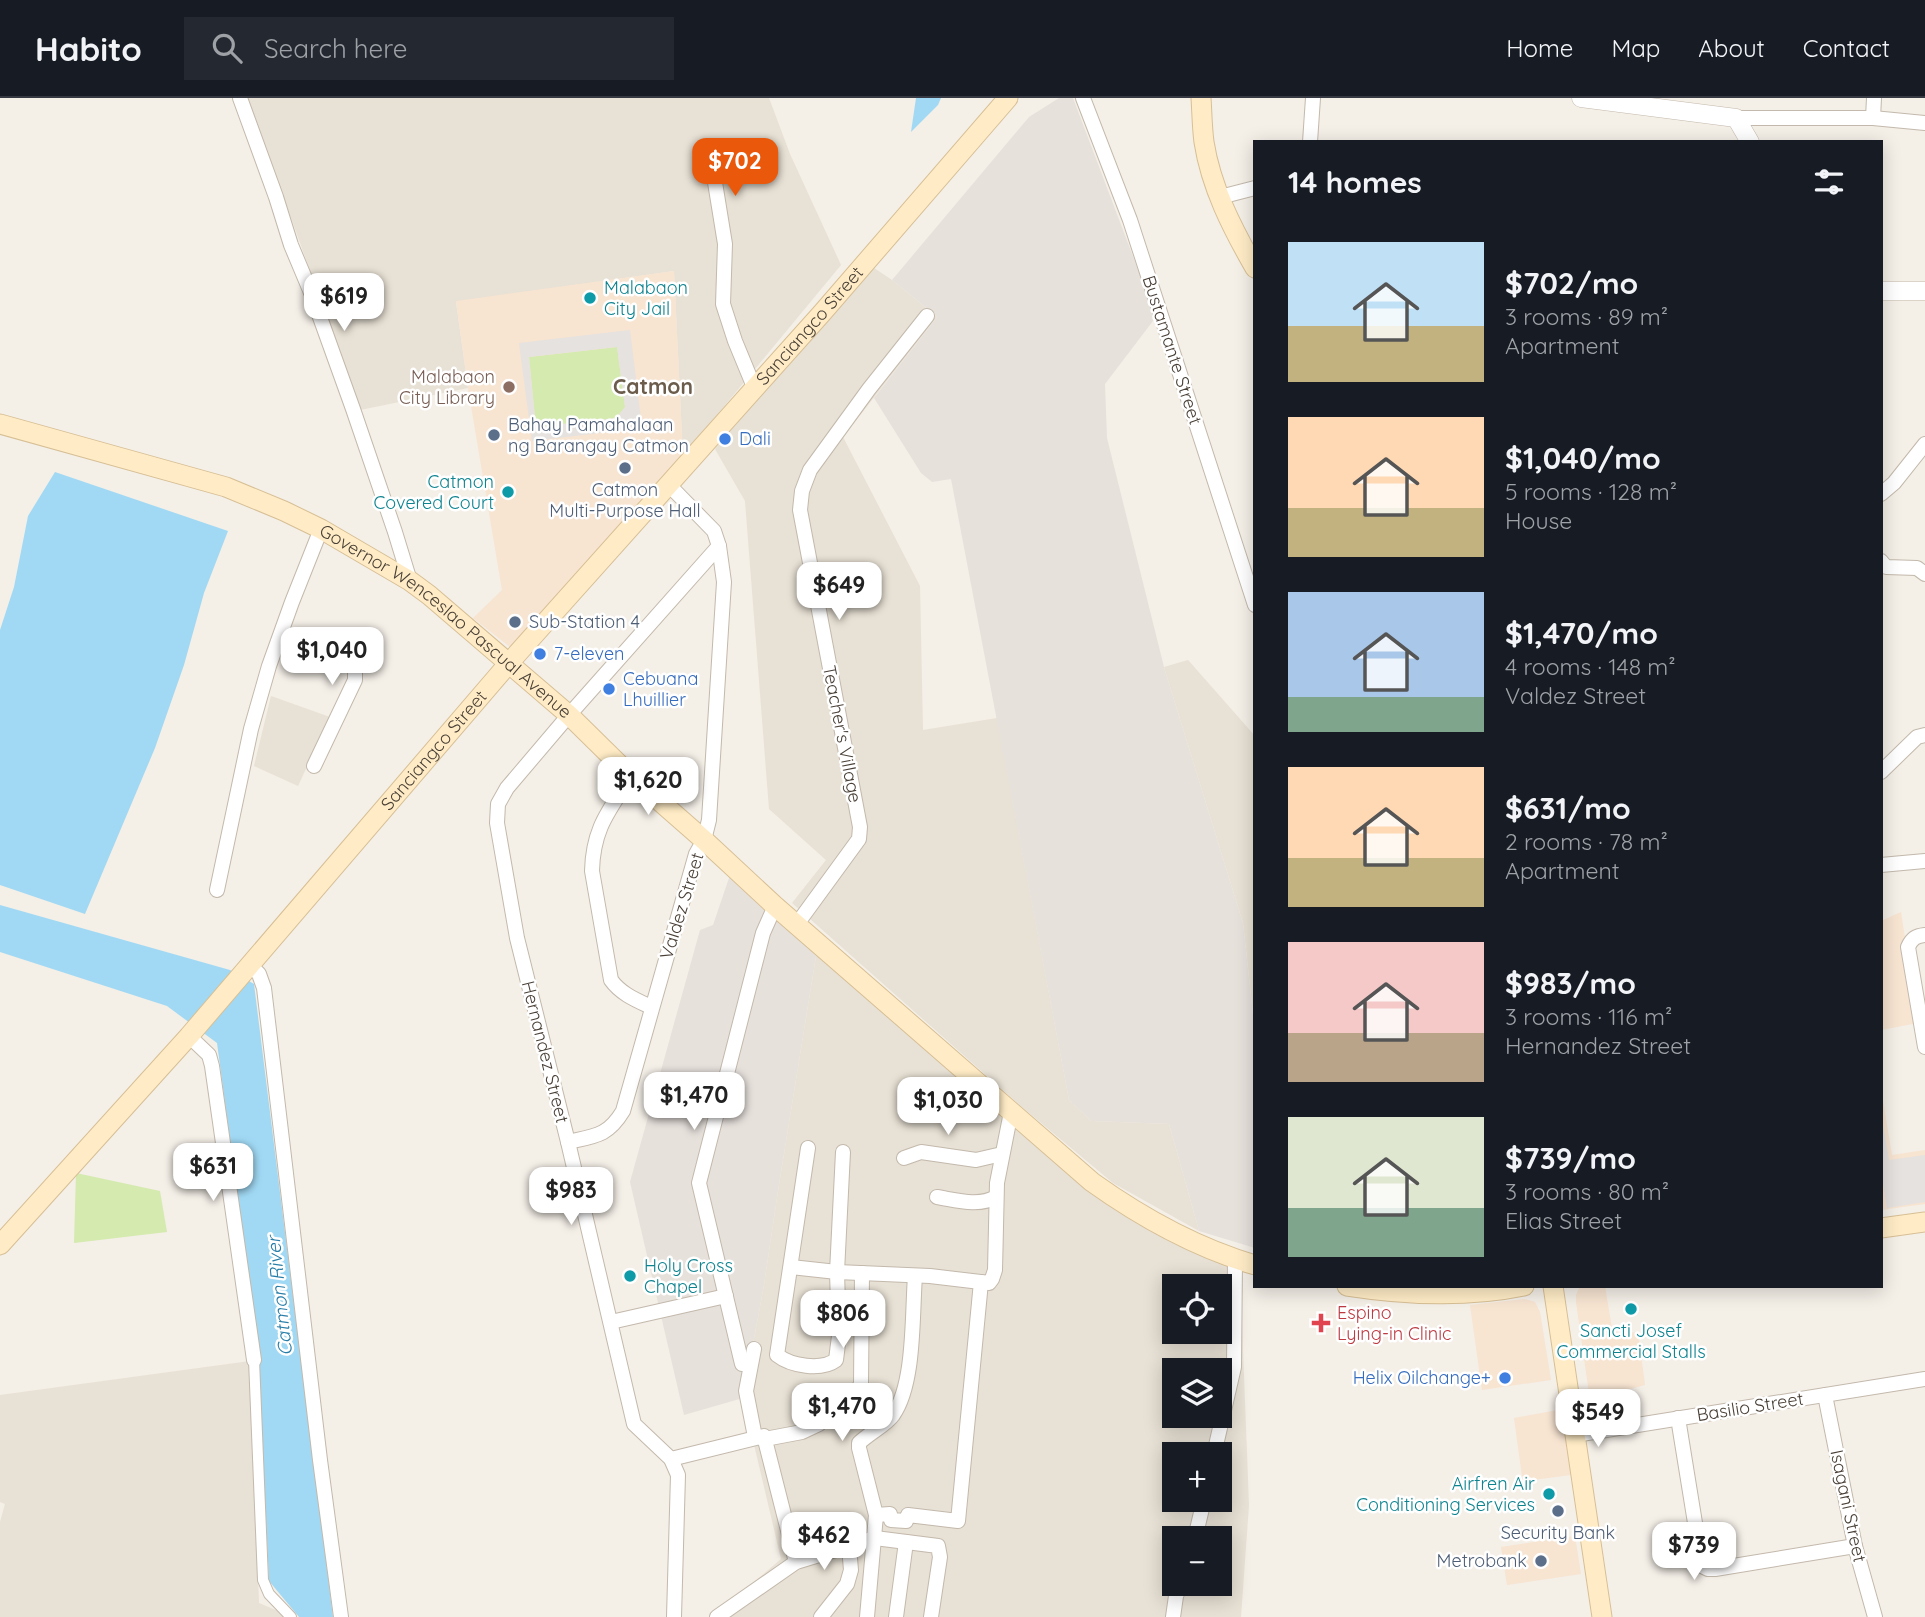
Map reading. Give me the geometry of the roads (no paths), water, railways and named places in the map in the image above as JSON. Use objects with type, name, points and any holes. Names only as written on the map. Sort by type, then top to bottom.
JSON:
[{"type":"main road","name":"Sanciangco Street","points":[[0,1245],[192,1032],[509,663],[822,313],[1008,98]]},
{"type":"main road","points":[[1201,98],[1204,141],[1210,169],[1235,233],[1253,264]]},
{"type":"main road","name":"Governor Wenceslao Pascual Avenue","points":[[0,424],[226,487],[284,510],[410,581],[569,715],[631,776],[775,906],[1092,1182],[1181,1235],[1253,1264]]},
{"type":"main road","points":[[1883,1228],[1925,1222]]},
{"type":"main road","points":[[1358,1288],[1380,1292],[1430,1294],[1481,1293],[1512,1288]]},
{"type":"main road","points":[[1553,1288],[1602,1617]]},
{"type":"street","points":[[240,98],[291,245],[353,409],[410,581]]},
{"type":"street","name":"Bustamante Street","points":[[1083,98],[1130,220],[1249,568],[1253,593]]},
{"type":"street","points":[[1310,140],[1312,98]]},
{"type":"street","points":[[1581,98],[1736,118],[1872,118],[1925,123]]},
{"type":"street","points":[[1872,118],[1874,98]]},
{"type":"street","points":[[1736,118],[1749,140]]},
{"type":"street","points":[[712,164],[725,244],[723,304],[754,387]]},
{"type":"street","points":[[1220,197],[1253,189]]},
{"type":"street","points":[[1883,291],[1925,291]]},
{"type":"street","name":"Teacher's Village","points":[[797,924],[859,839],[860,827],[800,510],[802,491],[810,470],[927,316]]},
{"type":"street","points":[[1883,492],[1894,483],[1925,444]]},
{"type":"street","name":"Valdez Street","points":[[568,1142],[605,1132],[615,1125],[623,1111],[696,854],[704,840],[709,820],[724,582],[714,531],[668,484]]},
{"type":"street","points":[[217,890],[251,729],[292,602],[321,529]]},
{"type":"street","name":"Hernandez Street","points":[[671,1459],[634,1424],[517,938],[496,816],[503,794],[569,715],[719,546]]},
{"type":"street","points":[[1883,565],[1891,569],[1917,568],[1923,572]]},
{"type":"street","points":[[278,642],[333,654],[349,660],[355,668],[355,680],[314,766]]},
{"type":"street","points":[[1884,764],[1917,737],[1925,735]]},
{"type":"street","points":[[631,776],[603,819],[597,834],[592,871],[611,979],[618,989],[651,1007]]},
{"type":"street","points":[[1883,865],[1925,861]]},
{"type":"street","points":[[742,1364],[699,1183],[763,933],[775,906]]},
{"type":"street","points":[[1925,935],[1916,936],[1908,947],[1925,1047]]},
{"type":"street","points":[[244,971],[259,974],[264,988],[341,1617]]},
{"type":"street","points":[[192,1032],[209,1055],[212,1066],[254,1360],[263,1580],[269,1594],[291,1617]]},
{"type":"street","points":[[791,1267],[989,1283],[995,1270],[996,1197],[1011,1112]]},
{"type":"street","points":[[808,1148],[778,1355],[784,1360],[809,1366],[828,1364],[836,1360],[839,1336],[837,1272],[843,1152]]},
{"type":"street","points":[[904,1158],[921,1152],[976,1160],[1002,1154]]},
{"type":"street","points":[[937,1197],[979,1203],[996,1197]]},
{"type":"street","points":[[1217,1442],[1234,1367],[1235,1259]]},
{"type":"street","points":[[674,1617],[678,1475],[671,1459],[760,1438],[802,1432],[819,1424],[857,1391],[861,1384],[862,1273]]},
{"type":"street","points":[[867,1617],[876,1515],[859,1443],[890,1419],[906,1387],[915,1276]]},
{"type":"street","points":[[876,1515],[890,1514],[891,1520],[898,1521],[906,1521],[908,1515],[958,1521],[981,1283]]},
{"type":"street","points":[[611,1322],[726,1296]]},
{"type":"street","points":[[754,1349],[746,1391],[796,1562]]},
{"type":"street","name":"Basilio Street","points":[[1575,1435],[1925,1379]]},
{"type":"street","name":"Isagani Street","points":[[1825,1395],[1855,1546],[1875,1617]]},
{"type":"street","points":[[1678,1418],[1702,1566],[1715,1569],[1855,1546]]},
{"type":"street","points":[[717,1617],[796,1562],[875,1538],[938,1546],[940,1552],[931,1617]]},
{"type":"street","points":[[896,1617],[906,1542]]},
{"type":"street","points":[[821,1617],[847,1584],[851,1570],[849,1547]]},
{"type":"street","points":[[1173,1617],[1176,1596]]},
{"type":"street","points":[[832,1617],[834,1600]]},
{"type":"water","points":[[916,98],[941,98],[938,105],[911,132]]},
{"type":"water","points":[[55,472],[228,531],[204,593],[184,665],[155,748],[85,914],[0,885],[0,630],[14,587],[28,516]]},
{"type":"water","name":"Catmon River","points":[[0,905],[230,970],[254,984],[333,1617],[299,1617],[269,1581],[258,1348],[217,1043],[167,1006],[0,952]]},
{"type":"place","name":"Malabaon City Jail","points":[[590,298]]},
{"type":"place","name":"Malabaon City Library","points":[[509,387]]},
{"type":"place","name":"Bahay Pamahalaan ng Barangay Catmon","points":[[494,435]]},
{"type":"place","name":"Dali","points":[[725,439]]},
{"type":"place","name":"Catmon Multi-Purpose Hall","points":[[625,468]]},
{"type":"place","name":"Catmon Covered Court","points":[[508,492]]},
{"type":"place","name":"Sub-Station 4","points":[[515,622]]},
{"type":"place","name":"7-eleven","points":[[540,654]]},
{"type":"place","name":"Cebuana Lhuillier","points":[[609,689]]},
{"type":"place","name":"Holy Cross Chapel","points":[[630,1276]]},
{"type":"place","name":"Sancti Josef Commercial Stalls","points":[[1631,1309]]},
{"type":"place","name":"Espino Lying-in Clinic","points":[[1321,1323]]},
{"type":"place","name":"Helix Oilchange+","points":[[1505,1378]]},
{"type":"place","name":"Airfren Air Conditioning Services","points":[[1549,1494]]},
{"type":"place","name":"Security Bank","points":[[1558,1511]]},
{"type":"place","name":"Metrobank","points":[[1541,1561]]},
{"type":"district","name":"Catmon","points":[[653,387]]}]
